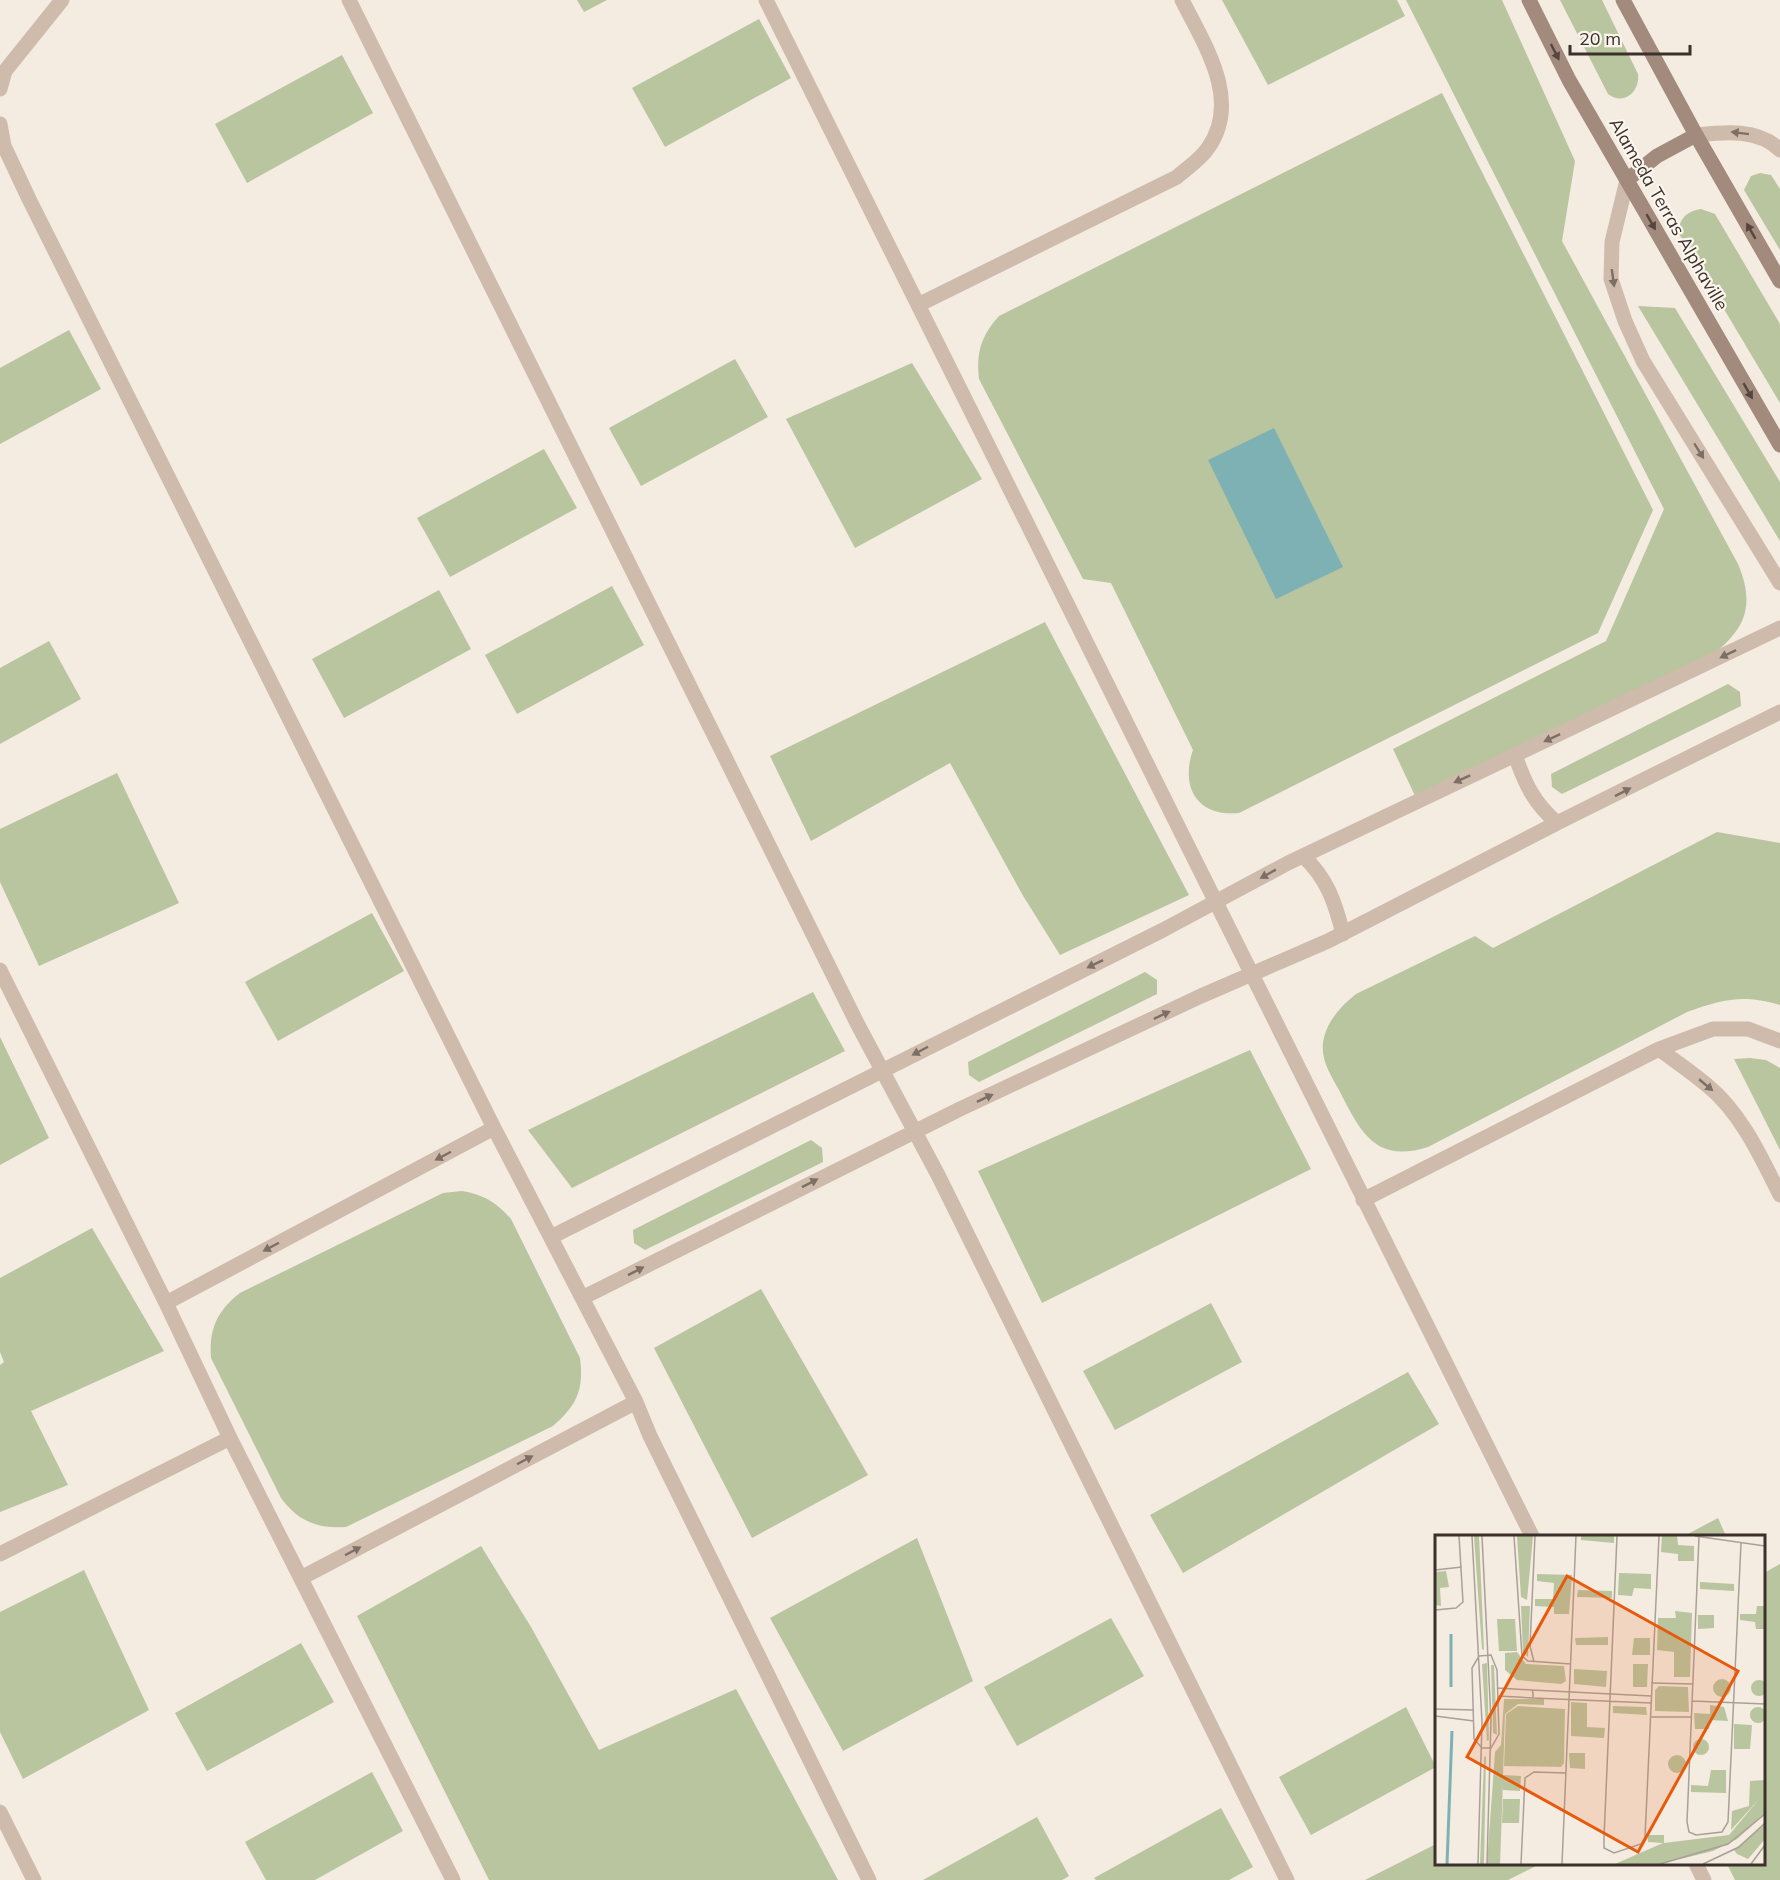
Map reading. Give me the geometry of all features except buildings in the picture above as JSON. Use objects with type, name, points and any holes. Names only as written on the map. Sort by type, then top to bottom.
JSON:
[{"type":"street","points":[[0,89],[5,71],[62,0]]},
{"type":"street","points":[[349,0],[1287,1880]]},
{"type":"street","points":[[766,0],[920,304],[1363,1200],[1531,1535]]},
{"type":"street","points":[[920,304],[1177,177],[1208,149],[1221,124],[1222,89],[1182,0]]},
{"type":"street","name":"Alameda Terras Alphaville","points":[[1529,0],[1569,80],[1780,445]]},
{"type":"street","points":[[1623,0],[1696,135],[1780,281]]},
{"type":"street","points":[[0,124],[4,146],[29,199],[494,1128],[553,1236],[636,1402],[655,1446],[869,1880]]},
{"type":"street","points":[[1780,150],[1753,135],[1728,132],[1696,135],[1657,156],[1627,180],[1612,242],[1611,279],[1625,321],[1643,360],[1780,583]]},
{"type":"street","points":[[553,1236],[1303,856],[1780,627]]},
{"type":"street","points":[[584,1298],[960,1109],[1343,933],[1780,712]]},
{"type":"street","points":[[1515,755],[1524,783],[1532,798],[1557,823]]},
{"type":"street","points":[[1303,856],[1319,870],[1330,889],[1343,933]]},
{"type":"street","points":[[0,970],[166,1303],[230,1438],[453,1880]]},
{"type":"street","points":[[1363,1200],[1659,1049],[1713,1029],[1748,1029],[1780,1041]]},
{"type":"street","points":[[1659,1049],[1710,1087],[1735,1115],[1762,1159],[1780,1195]]},
{"type":"street","points":[[166,1303],[494,1128]]},
{"type":"street","points":[[301,1578],[636,1402]]},
{"type":"street","points":[[0,1554],[230,1438]]},
{"type":"street","points":[[0,1812],[34,1880]]},
{"type":"street","points":[[1697,1865],[1704,1880]]},
{"type":"green space","points":[[577,0],[607,0],[584,12]]},
{"type":"green space","points":[[1222,0],[1397,0],[1405,16],[1268,85]]},
{"type":"green space","points":[[1406,0],[1502,0],[1575,161],[1562,241],[1738,564],[1746,599],[1745,613],[1732,637],[1694,670],[1417,800],[1393,749],[1606,641],[1664,509]]},
{"type":"green space","points":[[1560,0],[1602,0],[1638,74],[1638,81],[1630,95],[1620,98],[1608,94]]},
{"type":"green space","points":[[759,19],[791,78],[665,147],[632,88]]},
{"type":"green space","points":[[342,55],[373,113],[247,183],[215,124]]},
{"type":"green space","points":[[1442,93],[1653,510],[1598,633],[1239,813],[1212,810],[1195,797],[1189,776],[1193,750],[1111,583],[1083,579],[979,379],[978,361],[981,345],[999,316]]},
{"type":"green space","points":[[1760,173],[1771,175],[1780,189],[1780,250],[1744,190],[1751,176]]},
{"type":"green space","points":[[1701,209],[1715,214],[1780,324],[1780,403],[1678,232],[1685,216]]},
{"type":"green space","points":[[1638,306],[1675,308],[1780,482],[1780,541]]},
{"type":"green space","points":[[69,330],[101,389],[0,444],[0,368]]},
{"type":"green space","points":[[735,359],[768,417],[641,486],[609,428]]},
{"type":"green space","points":[[912,363],[982,479],[855,548],[786,419]]},
{"type":"green space","points":[[544,449],[577,508],[450,577],[417,518]]},
{"type":"green space","points":[[612,586],[644,645],[517,714],[485,655]]},
{"type":"green space","points":[[439,590],[471,649],[344,718],[312,659]]},
{"type":"green space","points":[[1045,622],[1189,895],[1060,955],[1022,894],[950,763],[811,841],[770,756]]},
{"type":"green space","points":[[49,641],[81,699],[0,744],[0,668]]},
{"type":"green space","points":[[1728,684],[1740,692],[1741,706],[1562,794],[1552,787],[1551,774]]},
{"type":"green space","points":[[117,773],[179,903],[39,966],[0,882],[0,829]]},
{"type":"green space","points":[[1717,832],[1780,843],[1780,1005],[1744,999],[1722,1001],[1687,1012],[1428,1147],[1410,1151],[1395,1151],[1382,1147],[1362,1131],[1330,1073],[1323,1050],[1327,1028],[1339,1010],[1356,994],[1475,936],[1493,948]]},
{"type":"green space","points":[[372,913],[404,971],[278,1041],[245,982]]},
{"type":"green space","points":[[1145,972],[1157,980],[1157,994],[979,1082],[969,1075],[968,1062]]},
{"type":"green space","points":[[813,992],[845,1051],[572,1188],[528,1130]]},
{"type":"green space","points":[[0,1037],[49,1138],[0,1165]]},
{"type":"green space","points":[[1250,1050],[1311,1169],[1042,1303],[978,1171]]},
{"type":"green space","points":[[1734,1059],[1766,1060],[1780,1068],[1780,1150]]},
{"type":"green space","points":[[811,1140],[822,1148],[823,1162],[645,1250],[634,1243],[633,1230]]},
{"type":"green space","points":[[462,1191],[489,1200],[511,1219],[580,1358],[581,1379],[577,1396],[568,1411],[553,1426],[346,1527],[326,1527],[309,1522],[294,1513],[281,1498],[211,1358],[211,1338],[216,1321],[225,1307],[240,1293],[443,1193]]},
{"type":"green space","points":[[92,1228],[164,1351],[31,1411],[68,1485],[0,1512],[0,1365],[4,1362],[0,1352],[0,1278]]},
{"type":"green space","points":[[761,1289],[868,1475],[752,1538],[654,1348]]},
{"type":"green space","points":[[1211,1303],[1242,1362],[1115,1430],[1083,1371]]},
{"type":"green space","points":[[1408,1372],[1439,1424],[1183,1573],[1150,1515]]},
{"type":"green space","points":[[1718,1518],[1726,1535],[1686,1535]]},
{"type":"green space","points":[[917,1538],[973,1681],[843,1751],[770,1618]]},
{"type":"green space","points":[[481,1546],[531,1627],[599,1750],[736,1689],[838,1880],[489,1880],[357,1616]]},
{"type":"green space","points":[[1780,1564],[1780,1880],[1735,1880],[1728,1865],[1765,1865],[1765,1572]]},
{"type":"green space","points":[[84,1570],[149,1710],[23,1779],[0,1732],[0,1612]]},
{"type":"green space","points":[[1111,1618],[1144,1676],[1017,1746],[984,1687]]},
{"type":"green space","points":[[301,1643],[334,1702],[207,1771],[175,1713]]},
{"type":"green space","points":[[1406,1707],[1435,1765],[1435,1768],[1311,1835],[1279,1777]]},
{"type":"green space","points":[[372,1772],[403,1831],[315,1880],[266,1880],[245,1842]]},
{"type":"green space","points":[[1221,1808],[1253,1867],[1229,1880],[1096,1880],[1094,1878]]},
{"type":"green space","points":[[1037,1817],[1069,1876],[1062,1880],[923,1880]]},
{"type":"green space","points":[[1435,1845],[1435,1865],[1538,1865],[1508,1880],[1365,1880]]},
{"type":"water","points":[[1274,428],[1343,567],[1276,599],[1208,460]]}]
